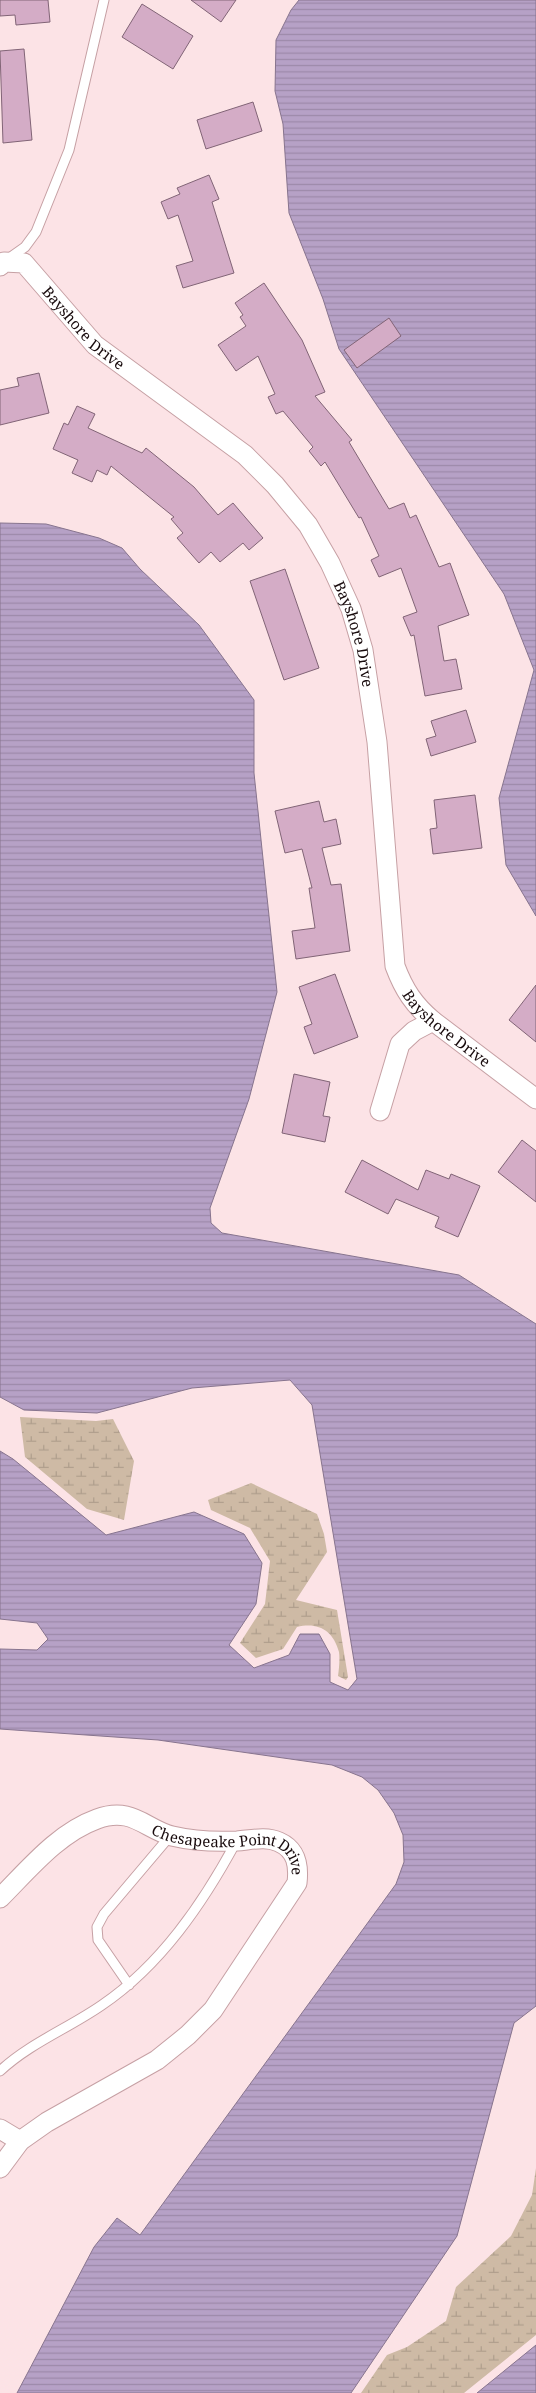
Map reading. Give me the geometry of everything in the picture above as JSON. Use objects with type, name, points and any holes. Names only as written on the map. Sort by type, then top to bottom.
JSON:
[{"type":"street","name":"Bayshore Drive","points":[[1,261],[24,263],[95,345],[245,455],[275,485],[308,526],[330,563],[351,609],[363,650],[377,742],[395,966],[403,988],[418,1008],[433,1021],[536,1099]]},
{"type":"street","points":[[380,1111],[400,1044],[414,1031],[433,1021]]},
{"type":"street","name":"Chesapeake Point Drive","points":[[0,1898],[38,1859],[66,1835],[98,1818],[124,1815],[147,1823],[171,1836],[207,1841],[237,1841],[259,1838],[279,1842],[293,1852],[299,1866],[298,1875],[292,1890],[213,2010],[188,2035],[157,2060],[79,2103],[20,2141]]},
{"type":"street","points":[[0,2129],[20,2141],[0,2168]]},
{"type":"lane","points":[[1,261],[25,247],[36,232],[64,164],[69,150],[104,0]]},
{"type":"lane","points":[[128,1985],[98,1940],[97,1927],[104,1914],[171,1836]]},
{"type":"lane","points":[[0,2071],[31,2047],[102,2005],[128,1985],[155,1959],[183,1926],[215,1881],[237,1841]]},
{"type":"green space","points":[[20,1417],[96,1421],[113,1419],[134,1461],[124,1520],[87,1509],[25,1457]]},
{"type":"green space","points":[[251,1483],[317,1514],[324,1534],[327,1552],[296,1600],[337,1610],[348,1677],[346,1680],[338,1676],[339,1652],[333,1638],[324,1629],[312,1626],[297,1627],[283,1649],[256,1658],[240,1643],[265,1604],[270,1561],[250,1528],[211,1510],[208,1500]]},
{"type":"green space","points":[[536,2168],[536,2335],[464,2393],[361,2393],[387,2355],[407,2347],[446,2321],[456,2287],[511,2236],[532,2195]]},
{"type":"shaded area","points":[[299,0],[536,0],[536,916],[506,865],[499,798],[534,670],[504,594],[339,349],[323,299],[289,213],[283,124],[275,91],[276,40],[291,10]]},
{"type":"shaded area","points":[[0,523],[46,524],[99,538],[122,548],[140,569],[199,625],[254,700],[254,773],[277,992],[249,1099],[210,1208],[211,1223],[222,1233],[459,1275],[536,1324],[536,2006],[514,2023],[457,2236],[351,2393],[17,2393],[94,2247],[117,2218],[140,2235],[396,1884],[404,1862],[403,1835],[394,1813],[378,1790],[362,1777],[332,1765],[158,1740],[0,1729],[0,1649],[37,1650],[48,1639],[37,1623],[0,1619],[0,1451],[13,1459],[106,1535],[194,1512],[244,1534],[262,1563],[256,1604],[229,1645],[254,1668],[289,1655],[300,1634],[319,1634],[330,1654],[330,1682],[348,1690],[357,1679],[312,1405],[290,1380],[192,1388],[97,1413],[24,1410],[0,1397]]},
{"type":"shaded area","points":[[536,2345],[536,2393],[477,2393]]},
{"type":"building","points":[[0,0],[48,0],[50,22],[16,25],[15,15],[0,16]]},
{"type":"building","points":[[191,0],[236,0],[221,22]]},
{"type":"building","points":[[142,4],[193,36],[173,69],[122,37]]},
{"type":"building","points":[[24,49],[32,140],[3,143],[0,51]]},
{"type":"building","points":[[253,102],[262,131],[206,149],[197,120]]},
{"type":"building","points":[[209,175],[219,199],[212,202],[234,273],[183,288],[176,266],[193,261],[178,215],[168,219],[161,202],[180,194],[177,188]]},
{"type":"building","points":[[264,283],[302,340],[325,392],[315,396],[352,440],[349,442],[389,509],[404,503],[410,518],[416,515],[439,567],[450,563],[469,615],[438,626],[444,661],[456,659],[462,689],[425,696],[414,635],[411,636],[403,617],[417,612],[401,568],[379,577],[371,560],[379,556],[361,517],[359,518],[325,462],[321,466],[309,451],[313,447],[283,411],[276,414],[268,397],[275,394],[258,356],[236,371],[218,345],[246,326],[240,317],[243,315],[235,303]]},
{"type":"building","points":[[389,318],[401,336],[357,368],[344,350]]},
{"type":"building","points":[[39,373],[49,413],[0,425],[0,390],[19,386],[17,378]]},
{"type":"building","points":[[77,406],[95,414],[88,428],[142,453],[146,448],[194,487],[218,515],[233,503],[263,538],[249,550],[243,543],[220,562],[211,552],[199,563],[177,538],[183,533],[171,519],[174,517],[111,466],[107,475],[97,470],[92,482],[72,473],[78,460],[53,449],[64,423],[68,425]]},
{"type":"building","points":[[285,569],[319,668],[284,680],[250,581]]},
{"type":"building","points":[[466,710],[476,742],[431,756],[426,739],[436,736],[431,721]]},
{"type":"building","points":[[475,795],[482,848],[433,854],[430,829],[437,828],[434,800]]},
{"type":"building","points":[[319,801],[324,822],[336,819],[341,844],[322,848],[331,885],[341,884],[350,951],[296,959],[292,931],[315,928],[309,888],[312,888],[302,849],[285,853],[275,811]]},
{"type":"building","points":[[335,974],[358,1037],[314,1054],[304,1027],[312,1024],[299,987]]},
{"type":"building","points":[[536,985],[536,1042],[509,1020]]},
{"type":"building","points":[[294,1074],[330,1082],[323,1116],[330,1117],[325,1142],[282,1133]]},
{"type":"building","points":[[522,1140],[536,1151],[536,1202],[498,1172]]},
{"type":"building","points":[[362,1160],[418,1190],[426,1170],[449,1179],[451,1174],[480,1186],[458,1237],[435,1227],[439,1217],[396,1199],[388,1214],[345,1192]]}]
